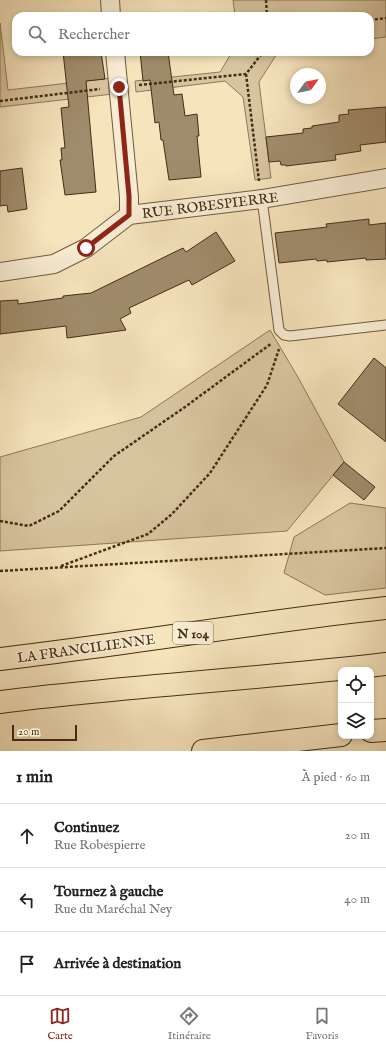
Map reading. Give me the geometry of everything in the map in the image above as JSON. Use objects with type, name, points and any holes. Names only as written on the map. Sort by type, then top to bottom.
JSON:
[{"type":"highway","name":"LA FRANCILIENNE","points":[[0,659],[61,652],[321,615],[386,608]]},
{"type":"highway","points":[[0,702],[66,694],[386,664]]},
{"type":"highway","points":[[374,731],[386,730]]},
{"type":"highway","points":[[203,751],[338,735]]},
{"type":"street","points":[[110,0],[112,12]]},
{"type":"street","points":[[115,56],[129,196],[129,215]]},
{"type":"street","name":"RUE ROBESPIERRE","points":[[0,272],[54,264],[86,248],[129,215],[262,199],[386,178]]},
{"type":"lane","points":[[262,199],[280,330],[284,335],[290,336],[384,327]]},
{"type":"path","points":[[266,0],[267,12]]},
{"type":"path","points":[[374,20],[386,18]]},
{"type":"path","points":[[260,56],[246,74],[262,199]]},
{"type":"path","points":[[0,100],[246,74]]},
{"type":"path","points":[[0,521],[30,526],[59,511],[114,456],[185,407],[284,335]]},
{"type":"path","points":[[57,568],[148,534],[172,514],[210,473],[267,384],[284,335]]},
{"type":"path","points":[[0,571],[386,548]]},
{"type":"shaded area","points":[[233,0],[386,0],[386,37],[374,38],[374,12],[234,12]]},
{"type":"shaded area","points":[[0,23],[8,90],[112,78],[113,94],[0,107]]},
{"type":"shaded area","points":[[230,56],[275,56],[259,82],[271,178],[255,180],[243,97],[225,81],[136,92],[135,81],[220,72]]},
{"type":"shaded area","points":[[270,330],[299,379],[344,462],[287,531],[0,551],[0,457],[141,417]]},
{"type":"shaded area","points":[[350,503],[386,508],[386,588],[325,595],[284,573],[294,537]]},
{"type":"building","points":[[63,56],[102,56],[105,79],[86,81],[96,192],[65,195],[60,160],[62,160],[61,148],[65,148],[61,108],[69,107]]},
{"type":"building","points":[[140,56],[169,56],[174,95],[182,94],[185,116],[197,114],[199,136],[197,136],[201,177],[169,180],[159,122],[155,123],[150,80],[143,81]]},
{"type":"building","points":[[386,107],[386,142],[360,145],[361,151],[335,155],[336,160],[286,166],[281,165],[280,161],[269,162],[266,137],[303,133],[303,129],[312,128],[312,126],[339,122],[339,115],[349,114],[348,110]]},
{"type":"building","points":[[22,168],[27,209],[8,212],[7,205],[0,206],[0,171]]},
{"type":"building","points":[[369,219],[369,225],[386,223],[386,259],[366,260],[366,258],[327,262],[327,260],[317,261],[316,259],[279,263],[275,233],[327,227],[326,224]]},
{"type":"building","points":[[216,232],[235,261],[192,285],[189,280],[129,308],[131,313],[120,319],[126,330],[67,338],[66,326],[0,334],[0,301],[18,300],[18,304],[63,298],[63,296],[91,293],[183,248],[186,252]]},
{"type":"building","points":[[374,358],[386,368],[386,442],[338,404]]},
{"type":"building","points":[[344,462],[375,487],[364,500],[333,475]]},
{"type":"route","points":[[86,248],[129,215],[129,196],[119,87]]}]
